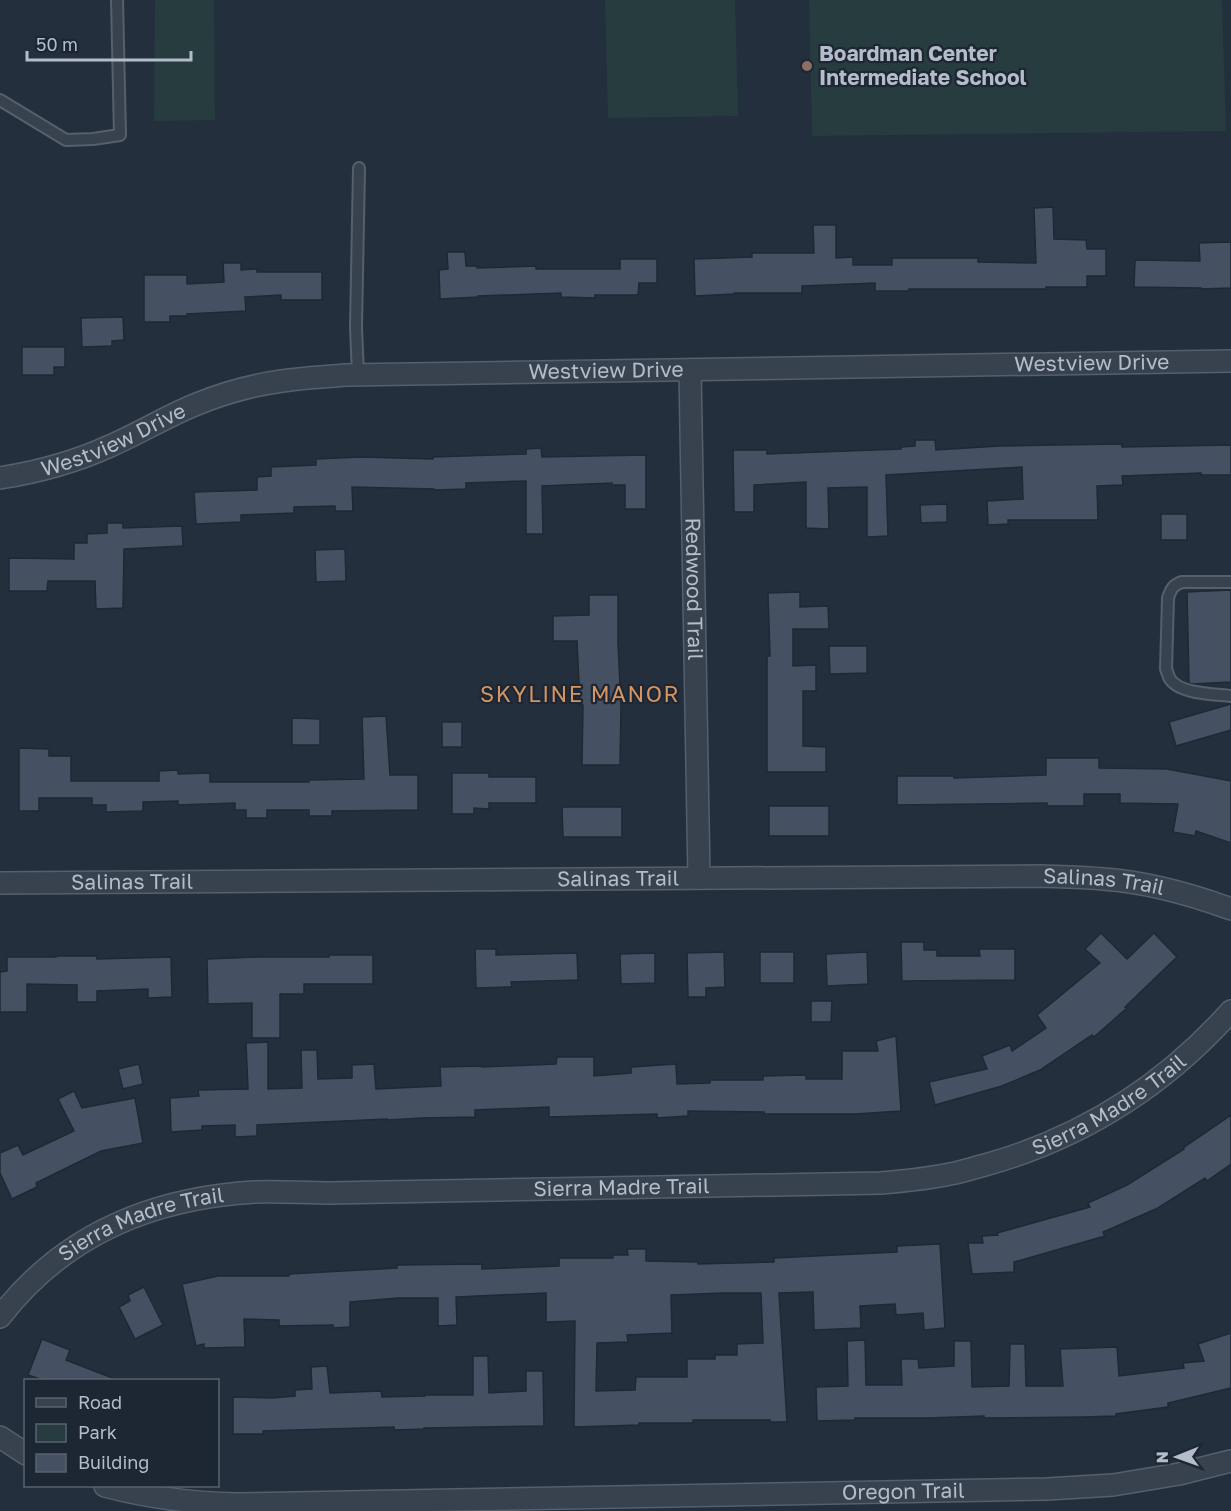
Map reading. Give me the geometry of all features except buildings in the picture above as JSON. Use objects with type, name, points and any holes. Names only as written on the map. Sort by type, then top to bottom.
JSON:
[{"type":"street","name":"Westview Drive","points":[[0,478],[72,461],[111,446],[199,403],[240,390],[282,381],[358,375],[1231,362]]},
{"type":"street","name":"Redwood Trail","points":[[690,370],[699,878]]},
{"type":"street","name":"Salinas Trail","points":[[0,883],[1042,876],[1104,879],[1155,886],[1205,899],[1231,909]]},
{"type":"street","name":"Sierra Madre Trail","points":[[0,1317],[40,1273],[71,1249],[102,1230],[137,1215],[178,1203],[215,1196],[257,1192],[340,1193],[881,1183],[952,1174],[1016,1156],[1060,1139],[1102,1117],[1173,1068],[1208,1037],[1231,1011]]},
{"type":"street","points":[[0,1437],[24,1453]]},
{"type":"street","name":"Oregon Trail","points":[[112,1487],[168,1500],[237,1504],[1047,1490],[1113,1485],[1179,1474],[1231,1461]]},
{"type":"lane","points":[[0,100],[66,140],[120,135],[117,0]]},
{"type":"lane","points":[[358,375],[356,327],[360,168]]},
{"type":"lane","points":[[1231,582],[1175,584],[1168,598],[1166,669],[1170,680],[1180,688],[1231,696]]},
{"type":"green space","points":[[155,0],[214,0],[215,120],[154,121]]},
{"type":"green space","points":[[605,0],[735,0],[738,116],[608,118]]},
{"type":"green space","points":[[809,0],[1222,0],[1226,131],[812,136]]},
{"type":"place","name":"Boardman Center Intermediate School","points":[[807,66]]},
{"type":"district","name":"SKYLINE MANOR","points":[[580,694]]}]
